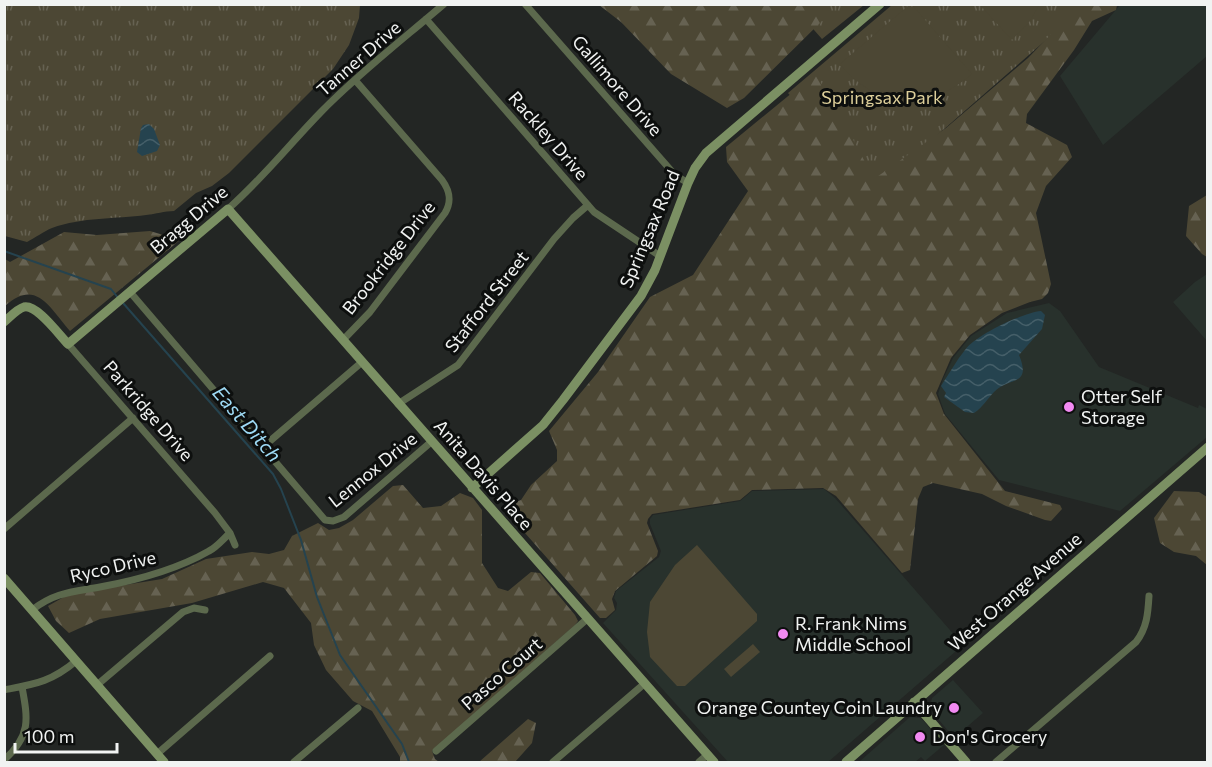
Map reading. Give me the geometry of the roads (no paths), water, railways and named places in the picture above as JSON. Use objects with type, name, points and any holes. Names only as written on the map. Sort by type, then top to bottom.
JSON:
[{"type":"street","name":"Tanner Drive","points":[[321,112],[444,4]]},
{"type":"street","name":"Gallimore Drive","points":[[525,4],[675,175],[688,183]]},
{"type":"street","name":"Springsax Road","points":[[472,488],[527,441],[563,400],[641,296],[660,256],[688,183],[706,153],[880,4]]},
{"type":"street","name":"Rackley Drive","points":[[426,19],[588,206],[660,256]]},
{"type":"street","name":"Brookridge Drive","points":[[343,340],[370,312],[445,213],[450,202],[448,191],[442,180],[355,80]]},
{"type":"street","name":"Bragg Drive","points":[[68,344],[264,176],[321,112]]},
{"type":"street","name":"Stafford Street","points":[[398,404],[458,365],[554,239],[573,218],[588,206]]},
{"type":"street","name":"Anita Davis Place","points":[[228,209],[711,759]]},
{"type":"street","points":[[127,294],[263,447],[362,362]]},
{"type":"street","name":"Parkridge Drive","points":[[4,322],[20,309],[27,307],[38,311],[133,418],[230,533],[235,545]]},
{"type":"street","points":[[4,529],[133,418]]},
{"type":"street","name":"Lennox Drive","points":[[263,447],[321,517],[333,521],[344,517],[431,442]]},
{"type":"street","name":"West Orange Avenue","points":[[848,762],[1116,525],[1208,447]]},
{"type":"street","name":"Ryco Drive","points":[[32,610],[55,595],[161,573],[209,551],[230,533]]},
{"type":"street","points":[[4,578],[164,762]]},
{"type":"street","points":[[996,762],[1136,642],[1147,620],[1149,596]]},
{"type":"street","points":[[97,685],[183,612],[194,608],[205,610]]},
{"type":"street","name":"Pasco Court","points":[[436,751],[587,619]]},
{"type":"street","points":[[157,754],[270,656]]},
{"type":"street","points":[[4,690],[52,678],[76,661]]},
{"type":"street","points":[[559,761],[644,684]]},
{"type":"street","points":[[4,760],[22,739],[27,725],[22,687]]},
{"type":"street","points":[[914,702],[966,762]]},
{"type":"street","points":[[294,762],[358,708]]},
{"type":"street","points":[[699,762],[711,759]]},
{"type":"water","points":[[149,124],[154,129],[160,145],[157,151],[142,156],[137,152],[141,128]]},
{"type":"water","points":[[1041,311],[1045,315],[1042,329],[1019,355],[1023,372],[1021,377],[1000,387],[974,413],[965,412],[944,397],[946,393],[941,386],[971,344],[1000,326]]},
{"type":"waterway","name":"East Ditch","points":[[4,251],[111,289],[119,299]]},
{"type":"waterway","name":"East Ditch","points":[[123,303],[273,474],[301,540],[317,597],[340,655],[402,744],[409,762]]},
{"type":"place","name":"Otter Self Storage","points":[[1069,407]]},
{"type":"place","name":"R. Frank Nims Middle School","points":[[783,634]]},
{"type":"place","name":"Orange Countey Coin Laundry","points":[[954,708]]},
{"type":"place","name":"Don's Grocery","points":[[920,737]]},
{"type":"park label","name":"Springsax Park","points":[[882,98]]}]
